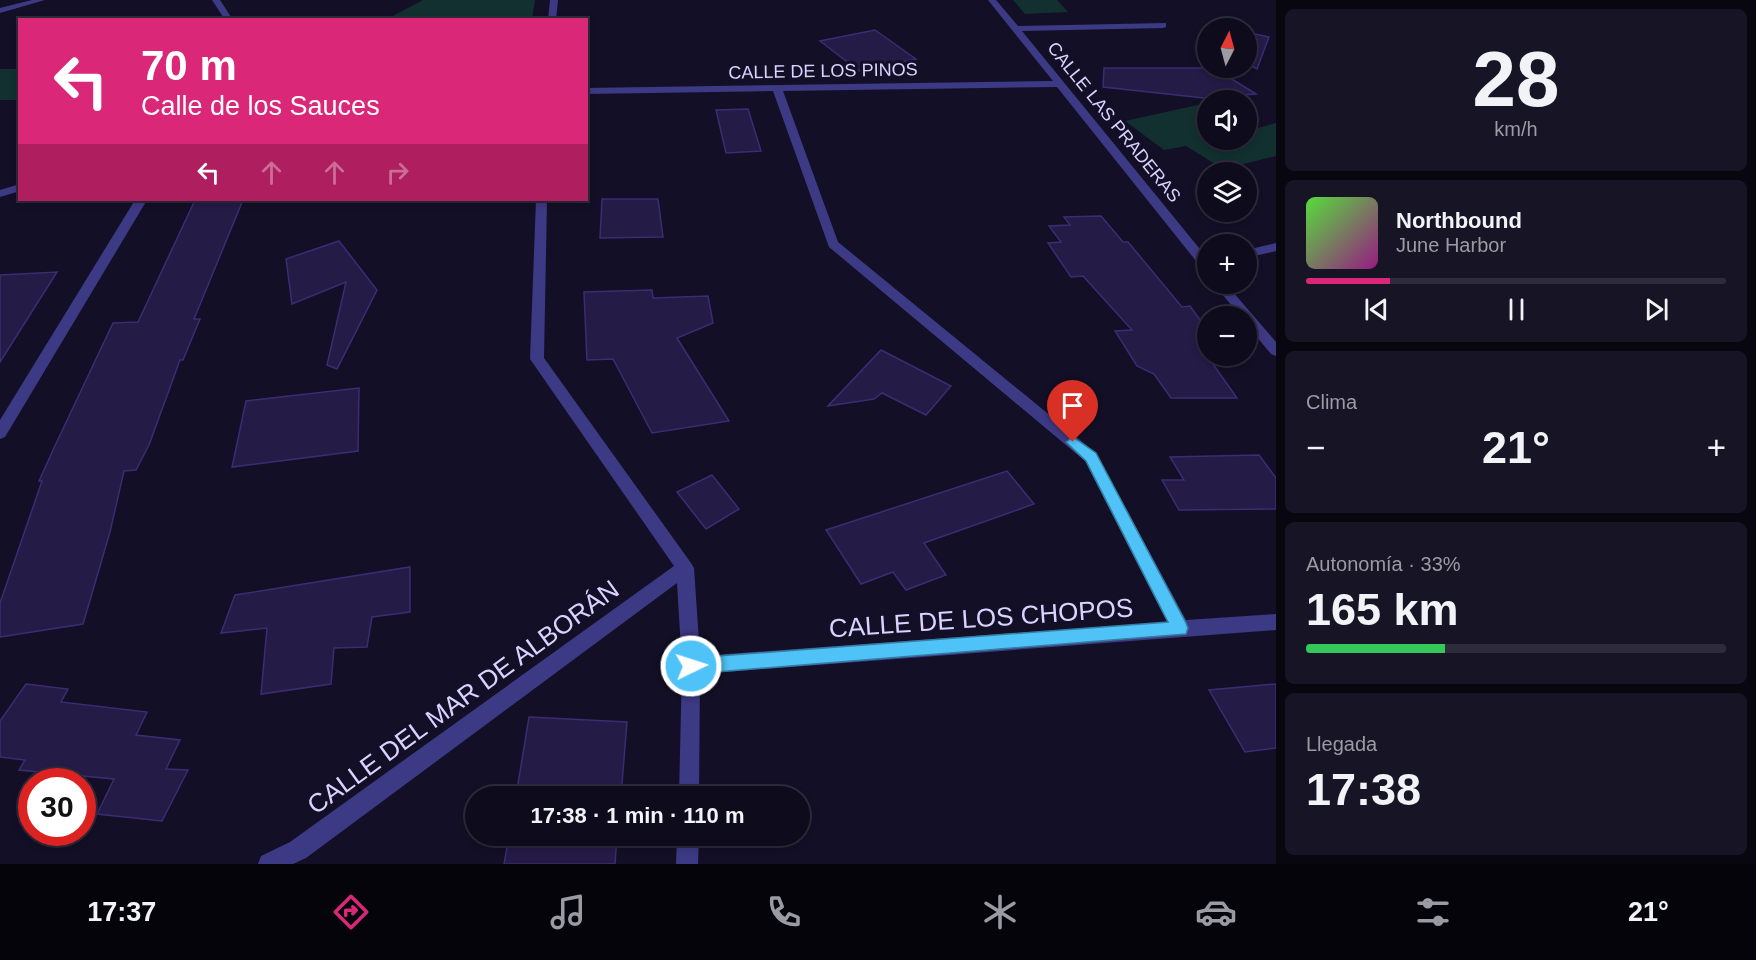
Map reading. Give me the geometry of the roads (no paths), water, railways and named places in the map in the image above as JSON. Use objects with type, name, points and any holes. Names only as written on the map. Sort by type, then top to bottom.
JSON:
[{"type":"street","points":[[0,4],[15,0]]},
{"type":"street","points":[[0,11],[41,0]]},
{"type":"street","points":[[216,0],[228,18]]},
{"type":"street","points":[[552,18],[554,0]]},
{"type":"street","name":"CALLE LAS PRADERAS","points":[[992,0],[1197,254]]},
{"type":"street","points":[[1016,29],[1163,25]]},
{"type":"street","name":"CALLE DE LOS PINOS","points":[[588,91],[1061,84]]},
{"type":"street","points":[[777,88],[833,244],[1091,457],[1180,628]]},
{"type":"street","points":[[0,194],[18,189]]},
{"type":"street","points":[[0,433],[140,201]]},
{"type":"street","points":[[541,201],[537,359],[686,568],[691,666],[688,786]]},
{"type":"street","points":[[1257,252],[1276,247]]},
{"type":"street","points":[[1228,294],[1276,351]]},
{"type":"street","name":"CALLE DEL MAR DE ALBORÁN","points":[[269,864],[298,850],[686,568]]},
{"type":"street","name":"CALLE DE LOS CHOPOS","points":[[691,666],[1276,622]]},
{"type":"street","points":[[687,864],[688,846]]}]
